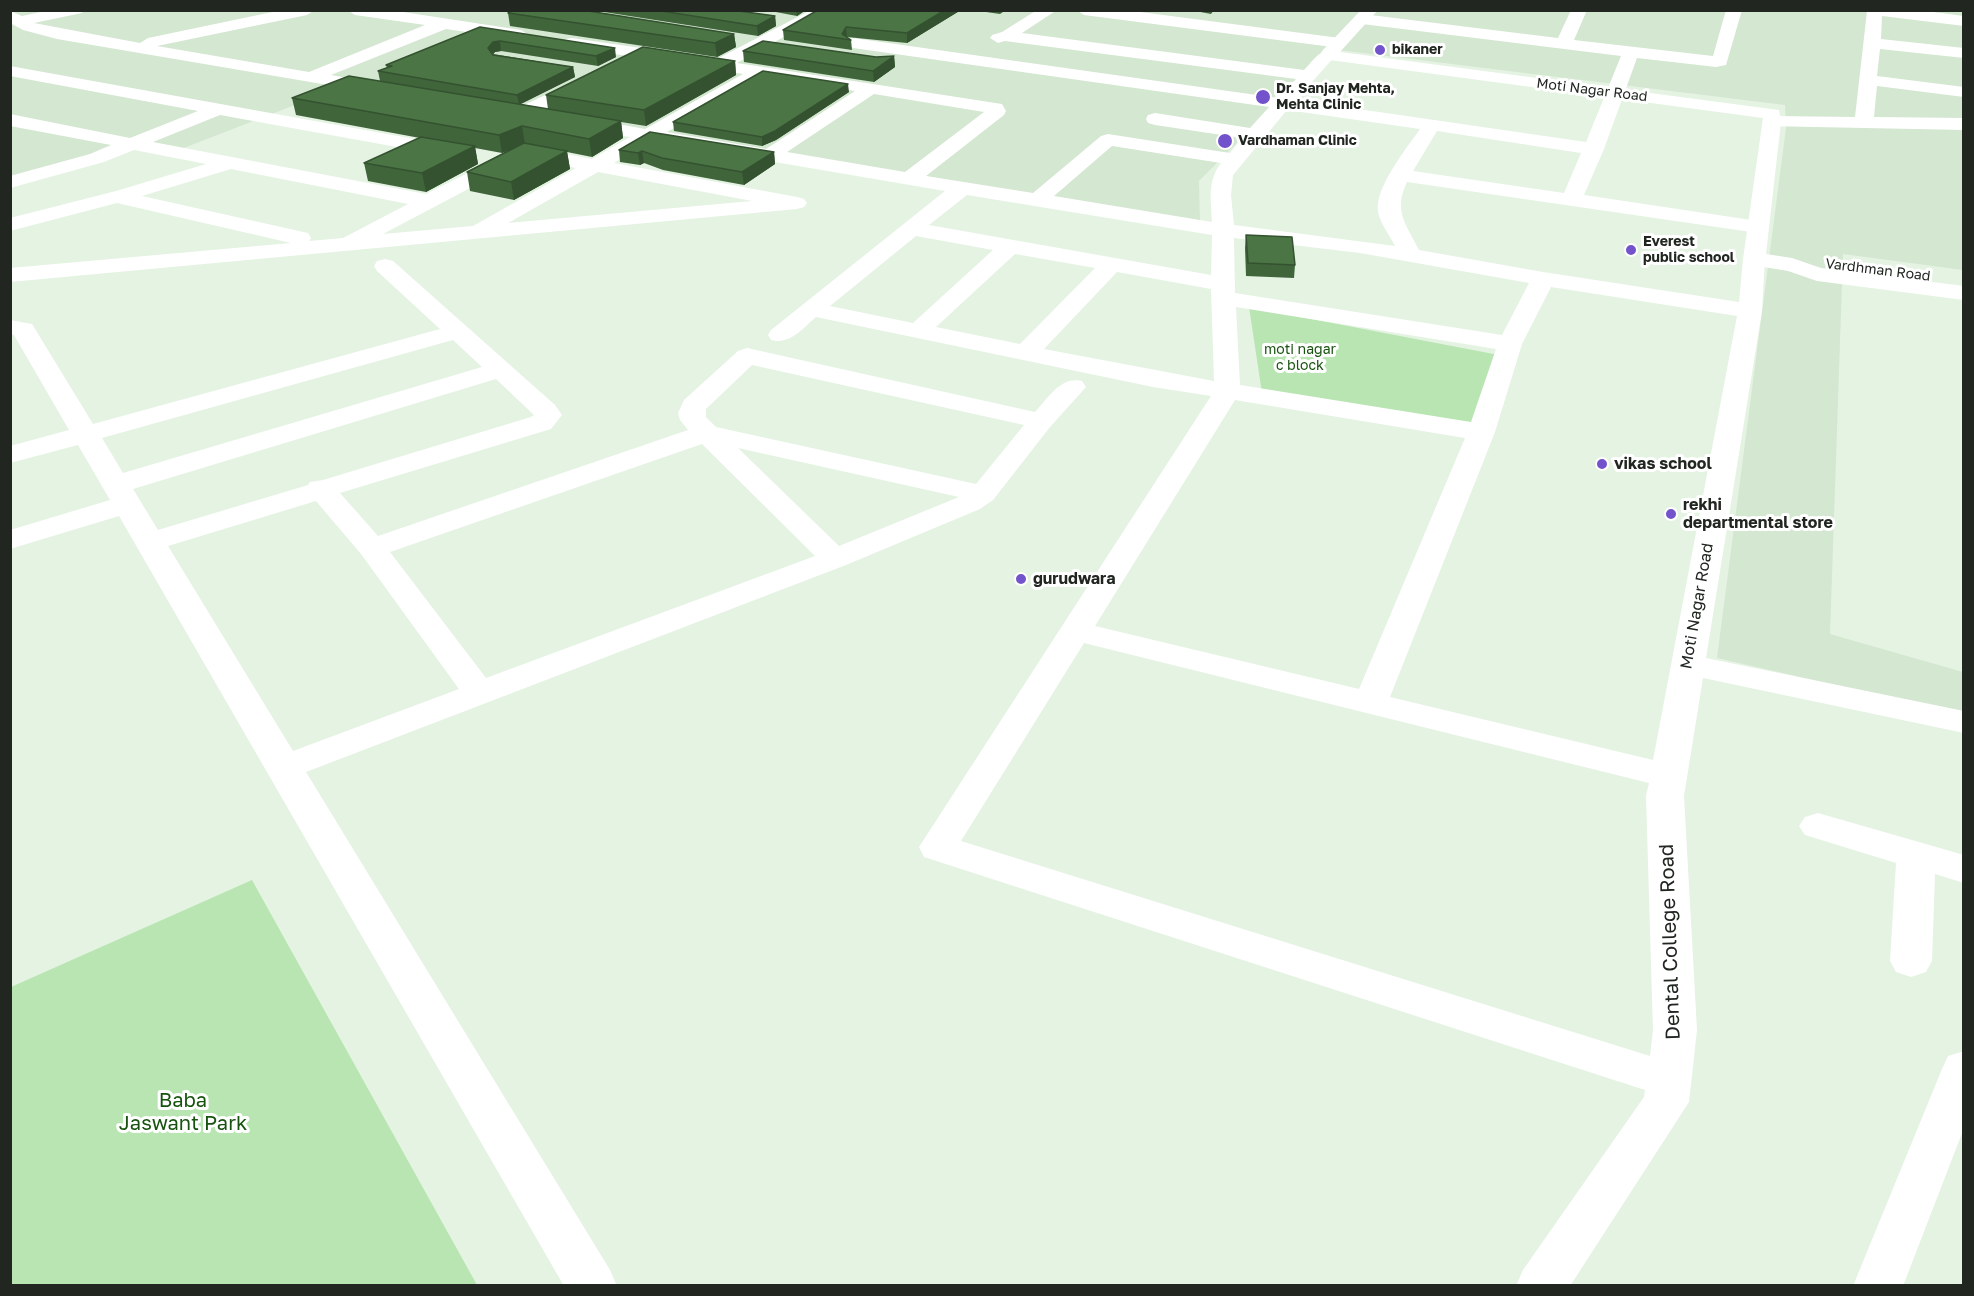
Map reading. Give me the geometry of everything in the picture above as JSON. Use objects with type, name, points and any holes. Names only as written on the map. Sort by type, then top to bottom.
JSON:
[{"type":"street","points":[[13,20],[76,10]]},
{"type":"street","points":[[129,47],[307,10]]},
{"type":"street","points":[[355,10],[537,38]]},
{"type":"street","points":[[708,63],[760,44],[824,10]]},
{"type":"street","points":[[966,59],[992,41],[1049,10]]},
{"type":"street","points":[[1084,10],[1326,58]]},
{"type":"street","points":[[1669,1080],[938,847],[1227,392],[1220,182],[1223,174],[1255,134],[1366,15],[1466,32],[1720,61],[1734,10]]},
{"type":"street","points":[[1564,44],[1578,11]]},
{"type":"street","points":[[1864,123],[1874,43],[1875,11],[1964,21]]},
{"type":"street","points":[[767,18],[801,23]]},
{"type":"street","points":[[1466,32],[1476,18]]},
{"type":"street","points":[[13,20],[44,32],[393,91]]},
{"type":"street","points":[[311,77],[444,24]]},
{"type":"street","points":[[1004,36],[1326,58]]},
{"type":"street","points":[[737,40],[783,47]]},
{"type":"street","points":[[561,41],[911,94],[991,107],[998,111],[909,179]]},
{"type":"street","points":[[1874,43],[1964,53]]},
{"type":"street","points":[[848,50],[966,59],[1594,149]]},
{"type":"street","points":[[1571,201],[1594,149],[1631,52]]},
{"type":"street","points":[[611,69],[642,53]]},
{"type":"street","name":"Moti Nagar Road","points":[[1326,58],[1766,112],[1773,116],[1754,259],[1750,311],[1668,776]]},
{"type":"street","points":[[567,69],[600,74],[516,112],[1036,201],[1223,230],[1410,254],[1543,279],[1750,311]]},
{"type":"street","points":[[10,71],[504,161]]},
{"type":"street","points":[[472,234],[761,71]]},
{"type":"street","points":[[1869,80],[1964,92]]},
{"type":"street","points":[[911,94],[929,83]]},
{"type":"street","points":[[770,155],[872,88]]},
{"type":"street","points":[[10,182],[79,165],[218,109]]},
{"type":"street","points":[[1155,119],[1255,134]]},
{"type":"street","points":[[10,120],[427,201]]},
{"type":"street","points":[[1772,122],[1964,124]]},
{"type":"street","points":[[1410,254],[1389,212],[1388,205],[1400,175],[1432,125]]},
{"type":"street","points":[[1036,201],[1108,141],[1233,159]]},
{"type":"street","points":[[10,275],[797,203],[530,152],[519,153],[350,243]]},
{"type":"street","points":[[10,225],[229,164]]},
{"type":"street","points":[[1400,175],[1758,227]]},
{"type":"street","points":[[780,335],[962,188]]},
{"type":"street","points":[[117,197],[328,245]]},
{"type":"street","points":[[913,229],[1111,265],[1223,291],[1510,344]]},
{"type":"street","points":[[918,331],[1009,247]]},
{"type":"street","points":[[1754,259],[1792,265],[1817,274],[1964,293]]},
{"type":"street","name":"Vardhman Road","points":[[1792,265],[1799,262],[1828,263],[1964,281]]},
{"type":"street","points":[[1026,353],[1111,265]]},
{"type":"street","points":[[150,542],[320,488],[541,423],[548,418],[546,411],[384,266]]},
{"type":"street","points":[[1370,704],[1480,432],[1510,344],[1543,279]]},
{"type":"street","points":[[811,309],[1227,392],[1480,432]]},
{"type":"street","points":[[10,327],[23,329],[592,1286]]},
{"type":"street","points":[[10,455],[456,332]]},
{"type":"street","points":[[835,559],[693,420],[691,413],[693,406],[747,356],[1041,421]]},
{"type":"street","points":[[10,540],[121,495],[500,370]]},
{"type":"street","points":[[284,767],[835,559],[970,503],[983,494],[1041,421],[1073,387]]},
{"type":"street","points":[[372,548],[706,433],[983,494]]},
{"type":"street","points":[[320,488],[372,548],[480,693]]},
{"type":"street","points":[[1077,631],[1668,776]]},
{"type":"street","points":[[1687,664],[1964,722]]},
{"type":"street","name":"Dental College Road","points":[[1541,1286],[1666,1102],[1675,1030],[1665,796],[1668,776]]},
{"type":"street","points":[[1818,826],[1964,869]]},
{"type":"street","points":[[1911,962],[1916,855]]},
{"type":"street","points":[[1878,1286],[1964,1069]]},
{"type":"shaded area","points":[[10,11],[1963,11],[1963,270],[1843,254],[1830,634],[1963,672],[1963,714],[1717,658],[1786,128],[1785,105],[1330,49],[1199,181],[1200,222],[357,81],[181,149],[132,139],[53,168],[11,178]]},
{"type":"green space","name":"moti nagar c block","points":[[1249,307],[1504,356],[1481,427],[1262,393]]},
{"type":"green space","name":"Baba Jaswant Park","points":[[252,880],[477,1285],[11,1285],[11,987]]},
{"type":"building","points":[[513,10],[582,10],[734,34],[715,43],[508,13]]},
{"type":"building","points":[[655,10],[732,10],[775,16],[757,26]]},
{"type":"building","points":[[818,10],[945,10],[907,33],[846,27],[842,34],[851,40],[783,30]]},
{"type":"building","points":[[480,27],[615,48],[596,56],[500,41],[493,42],[488,48],[493,55],[573,67],[517,95],[378,71],[392,66],[386,65]]},
{"type":"building","points":[[763,41],[876,57],[894,56],[873,71],[743,51]]},
{"type":"building","points":[[643,47],[735,61],[644,110],[546,95]]},
{"type":"building","points":[[763,71],[848,84],[762,137],[673,122]]},
{"type":"building","points":[[349,76],[621,121],[589,139],[522,126],[499,135],[292,98]]},
{"type":"building","points":[[650,132],[774,152],[742,172],[662,158],[642,151],[638,153],[619,150]]},
{"type":"building","points":[[421,137],[475,146],[422,173],[364,163]]},
{"type":"building","points":[[524,143],[567,151],[511,182],[467,172]]},
{"type":"building","points":[[1246,235],[1292,237],[1295,265],[1248,263]]},
{"type":"place","name":"bikaner","points":[[1380,50]]},
{"type":"place","name":"Dr. Sanjay Mehta, Mehta Clinic","points":[[1263,97]]},
{"type":"place","name":"Vardhaman Clinic","points":[[1225,141]]},
{"type":"place","name":"Everest public school","points":[[1631,250]]},
{"type":"place","name":"vikas school","points":[[1602,464]]},
{"type":"place","name":"rekhi departmental store","points":[[1671,514]]},
{"type":"place","name":"gurudwara","points":[[1021,579]]}]
